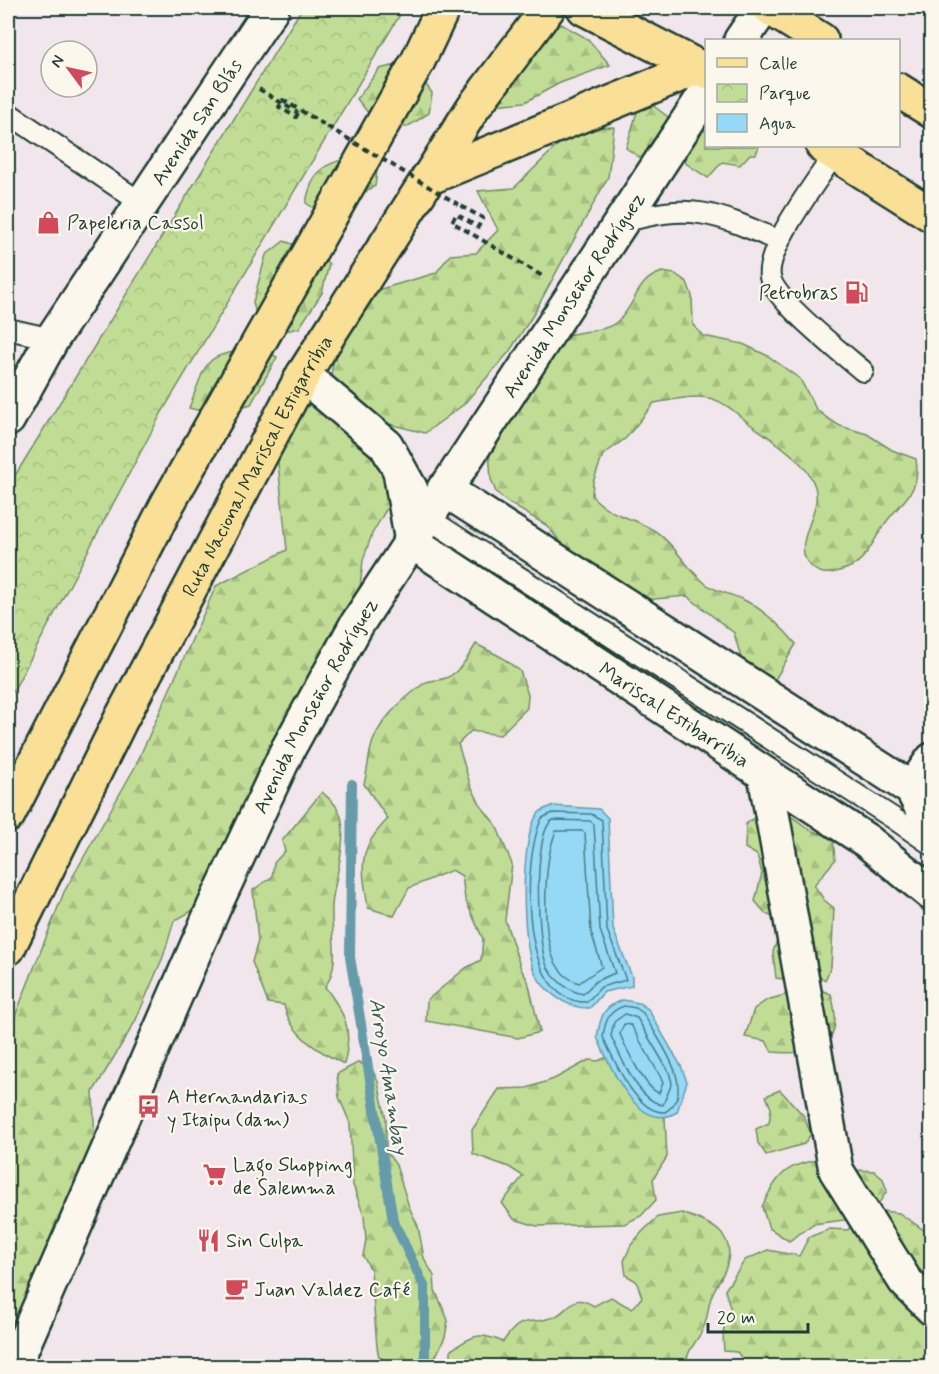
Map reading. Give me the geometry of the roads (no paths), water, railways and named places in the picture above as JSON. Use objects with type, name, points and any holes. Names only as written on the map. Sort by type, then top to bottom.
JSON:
[{"type":"main road","points":[[8,815],[168,503],[418,61],[443,8]]},
{"type":"main road","name":"Ruta Nacional Mariscal Estigarribia","points":[[8,948],[127,708],[303,375],[473,108],[548,8]]},
{"type":"main road","points":[[584,8],[704,77]]},
{"type":"main road","points":[[770,8],[819,39]]},
{"type":"main road","points":[[428,178],[704,77]]},
{"type":"main road","points":[[900,91],[932,111]]},
{"type":"main road","points":[[829,149],[932,214]]},
{"type":"street","name":"Avenida San Blás","points":[[8,419],[52,339],[272,8]]},
{"type":"street","points":[[742,39],[763,8]]},
{"type":"street","name":"Avenida Monseñor Rodríguez","points":[[14,1366],[214,907],[288,749],[357,624],[620,223],[704,77]]},
{"type":"street","points":[[303,375],[386,445],[400,471],[419,529]]},
{"type":"street","points":[[444,489],[912,789],[932,828]]},
{"type":"street","name":"Mariscal Estibarribia","points":[[419,529],[765,775],[867,841],[929,885]]},
{"type":"street","points":[[912,789],[932,760]]},
{"type":"street","points":[[765,775],[836,1170],[905,1281],[932,1308]]},
{"type":"lane","points":[[8,113],[143,204]]},
{"type":"lane","points":[[829,149],[778,241],[770,260],[770,279],[781,299],[863,371]]},
{"type":"lane","points":[[620,223],[651,214],[695,210],[730,219],[778,241]]},
{"type":"lane","points":[[8,329],[52,339]]},
{"type":"lane","name":"Mariscal Estibarribia","points":[[419,529],[893,818],[932,845]]},
{"type":"water","points":[[553,806],[599,809],[608,818],[613,929],[632,977],[632,986],[604,992],[590,1008],[564,1002],[548,991],[537,976],[529,954],[524,890],[528,844],[532,826],[538,814]]},
{"type":"water","points":[[623,1000],[639,1003],[648,1009],[681,1066],[687,1082],[677,1112],[663,1117],[650,1114],[638,1106],[627,1094],[609,1063],[597,1037],[598,1030],[601,1018],[607,1009]]},
{"type":"waterway","name":"Arroyo Amambay","points":[[352,784],[350,957],[393,1220],[425,1288],[425,1366]]},
{"type":"place","name":"Papeleria Cassol","points":[[49,222]]},
{"type":"place","name":"Petrobras","points":[[856,292]]},
{"type":"place","name":"A Hernandarias y Itaipu (dam)","points":[[149,1107]]},
{"type":"place","name":"Lago Shopping de Salemma","points":[[215,1175]]},
{"type":"place","name":"Sin Culpa","points":[[208,1240]]},
{"type":"place","name":"Juan Valdez Café","points":[[236,1289]]}]
